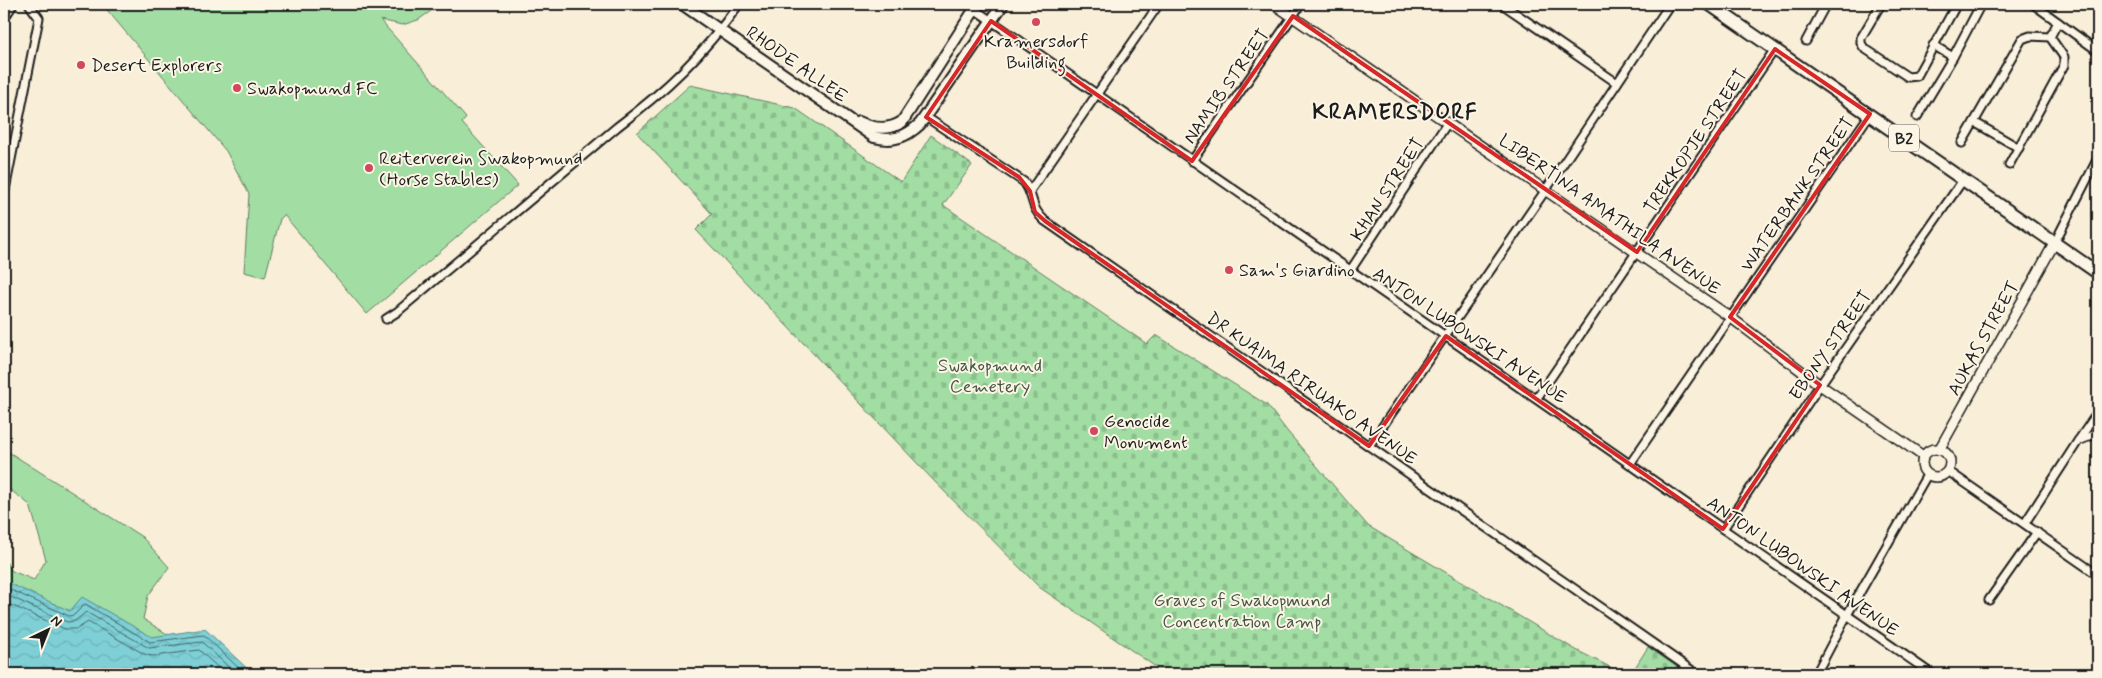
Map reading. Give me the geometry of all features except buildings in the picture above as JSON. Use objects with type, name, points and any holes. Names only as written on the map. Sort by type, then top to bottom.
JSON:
[{"type":"highway","points":[[4,15],[11,4]]},
{"type":"highway","name":"B2","points":[[1709,4],[2098,273]]},
{"type":"main road","name":"RHODE ALLEE","points":[[682,4],[844,116]]},
{"type":"main road","points":[[844,116],[874,137],[891,140],[905,136],[926,117],[1002,4]]},
{"type":"main road","points":[[844,116],[869,127],[891,128],[902,122],[973,5]]},
{"type":"street","points":[[4,194],[39,18],[29,4]]},
{"type":"street","points":[[386,319],[397,312],[617,127],[647,104],[702,52],[739,4]]},
{"type":"street","points":[[1030,191],[1159,4]]},
{"type":"street","name":"LIBERTINA AMATHILA AVENUE","points":[[1274,4],[1730,317],[1820,385],[1923,456]]},
{"type":"street","name":"NAMIB STREET","points":[[1192,161],[1301,4]]},
{"type":"street","points":[[1502,4],[1617,83]]},
{"type":"street","points":[[1369,446],[1546,191],[1670,4]]},
{"type":"street","points":[[1806,42],[1826,4]]},
{"type":"street","points":[[1881,4],[1861,38],[1861,43],[1864,48],[1908,77],[1913,78],[1917,76],[1954,9],[1954,4]]},
{"type":"street","points":[[1917,117],[1953,57],[1981,4]]},
{"type":"street","points":[[2033,4],[2098,51]]},
{"type":"street","name":"ANTON LUBOWSKI AVENUE","points":[[973,5],[991,21],[1350,271],[1537,398],[1932,674]]},
{"type":"street","points":[[2050,37],[2058,22]]},
{"type":"street","points":[[1962,143],[2022,39],[2030,36],[2050,37]]},
{"type":"street","points":[[2009,165],[2064,65],[2064,57],[2050,37]]},
{"type":"street","points":[[1934,45],[1953,57]]},
{"type":"street","name":"TREKKOPJE STREET","points":[[1537,398],[1776,49]]},
{"type":"street","name":"WATERBANK STREET","points":[[1630,464],[1870,114]]},
{"type":"street","name":"DR KUAIMA RIRUAKO AVENUE","points":[[926,117],[1018,177],[1030,191],[1035,212],[1044,221],[1697,674]]},
{"type":"street","name":"KHAN STREET","points":[[1350,271],[1448,122]]},
{"type":"street","points":[[1974,122],[2019,148]]},
{"type":"street","points":[[2055,242],[2098,158]]},
{"type":"street","name":"EBONY STREET","points":[[1723,529],[1820,385],[1963,180]]},
{"type":"street","name":"AUKAS STREET","points":[[1939,450],[2055,242]]},
{"type":"street","points":[[2025,523],[2098,412]]},
{"type":"street","points":[[2078,441],[2098,435]]},
{"type":"street","points":[[1939,450],[1948,457],[1950,462],[1948,471],[1941,477],[1936,478],[1927,475],[1922,467],[1923,456],[1928,451],[1939,450]]},
{"type":"street","points":[[1948,471],[2098,575]]},
{"type":"street","points":[[1816,674],[1847,615],[1927,475]]},
{"type":"street","points":[[1989,600],[2037,532]]},
{"type":"highlighted area","points":[[1293,16],[1637,252],[1775,49],[1870,114],[1730,317],[1820,385],[1723,529],[1446,336],[1369,446],[1045,221],[1035,212],[1030,191],[1019,177],[926,117],[991,21],[1192,161]]},
{"type":"green space","name":"Reiterverein Swakopmund (Horse Stables)","points":[[102,4],[441,4],[418,20],[402,25],[380,20],[466,118],[462,123],[518,185],[367,314],[284,215],[280,219],[265,277],[244,272],[249,194],[226,151]]},
{"type":"green space","name":"Swakopmund Cemetery","points":[[690,85],[795,108],[901,182],[931,135],[972,165],[943,205],[1147,344],[1156,335],[1267,405],[1368,526],[1576,650],[1624,674],[1166,674],[1039,587],[935,482],[696,230],[712,214],[637,133]]},
{"type":"green space","points":[[4,449],[142,537],[169,567],[148,596],[143,619],[206,658],[90,615],[12,597],[4,593],[4,559],[12,571],[34,580],[46,560],[30,505],[4,485]]},
{"type":"green space","points":[[1648,647],[1687,674],[1631,674]]},
{"type":"water","points":[[4,581],[70,611],[82,597],[152,637],[205,629],[253,674],[4,674]]},
{"type":"place","name":"Kramersdorf Building","points":[[1036,22]]},
{"type":"place","name":"Desert Explorers","points":[[81,65]]},
{"type":"place","name":"Swakopmund FC","points":[[237,88]]},
{"type":"place","name":"Reiterverein Swakopmund (Horse Stables)","points":[[369,168]]},
{"type":"place","name":"Sam's Giardino","points":[[1229,270]]},
{"type":"place","name":"Genocide Monument","points":[[1094,431]]},
{"type":"district","name":"KRAMERSDORF","points":[[1395,111]]},
{"type":"park label","name":"Graves of Swakopmund Concentration Camp","points":[[1242,610]]}]
